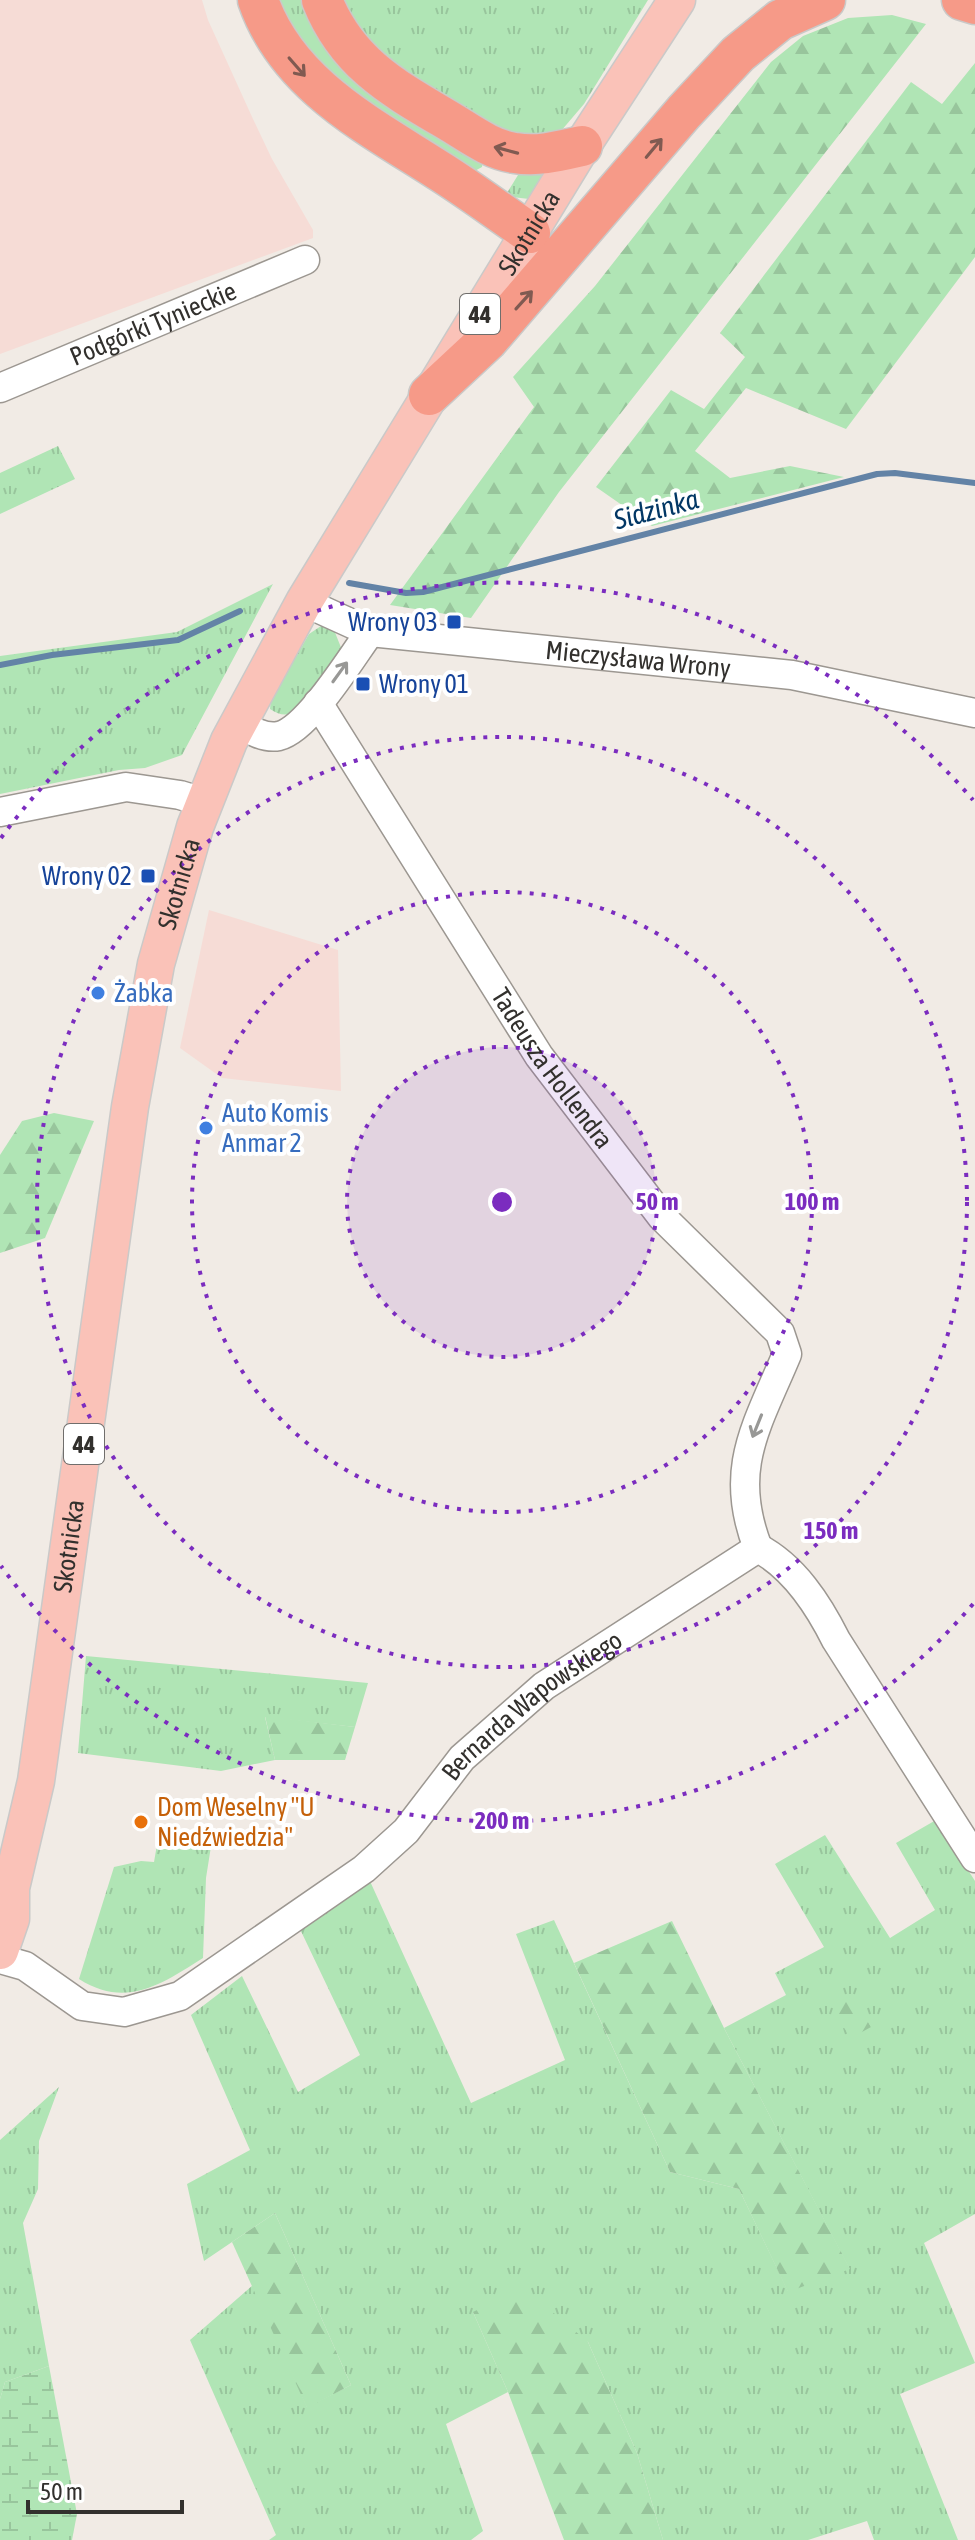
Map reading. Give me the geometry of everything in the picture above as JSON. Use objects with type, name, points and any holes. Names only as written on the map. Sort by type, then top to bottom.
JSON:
[{"type":"highway","points":[[258,0],[285,54],[317,88],[530,233]]},
{"type":"highway","points":[[322,0],[347,46],[372,72],[482,141],[513,153],[527,154],[546,154],[582,146]]},
{"type":"highway","points":[[429,395],[488,340],[684,112],[738,54],[780,20],[825,0]]},
{"type":"highway","points":[[962,0],[975,4]]},
{"type":"main road","name":"Skotnicka","points":[[0,1951],[11,1919],[5,1896],[36,1781],[130,1107],[149,999],[173,897],[203,802],[238,722],[304,602],[582,146],[677,0]]},
{"type":"street","name":"Podgórki Tynieckie","points":[[0,388],[305,260]]},
{"type":"street","name":"Mieczysława Wrony","points":[[304,602],[370,632],[792,675],[975,713]]},
{"type":"street","points":[[238,722],[257,734],[277,737],[291,730],[318,703],[370,632]]},
{"type":"street","name":"Tadeusza Hollendra","points":[[318,703],[539,1056],[662,1217],[780,1333],[787,1354],[752,1438],[743,1474],[748,1522],[758,1548]]},
{"type":"street","points":[[0,812],[126,787],[203,802]]},
{"type":"street","points":[[758,1548],[778,1559],[822,1611],[836,1640],[975,1858]]},
{"type":"street","name":"Bernarda Wapowskiego","points":[[0,1959],[25,1966],[82,2006],[124,2012],[180,1996],[364,1869],[406,1831],[462,1758],[544,1686],[758,1548]]},
{"type":"shaded area","points":[[0,0],[202,0],[253,119],[313,230],[313,238],[0,354]]},
{"type":"shaded area","points":[[209,910],[338,950],[341,1091],[222,1078],[180,1048]]},
{"type":"green space","points":[[269,0],[302,0],[323,42],[483,159],[482,167],[471,173],[344,94]]},
{"type":"green space","points":[[336,0],[648,0],[584,104],[561,131],[518,141],[415,94]]},
{"type":"green space","points":[[892,15],[926,24],[559,492],[471,618],[390,605],[534,407],[513,377],[595,286],[771,62],[803,36],[848,18]]},
{"type":"green space","points":[[975,63],[975,257],[846,429],[746,388],[695,451],[730,478],[790,466],[844,477],[652,526],[596,487],[671,390],[704,409],[745,357],[720,333],[911,82],[942,104]]},
{"type":"green space","points":[[551,164],[529,199],[505,196],[523,167]]},
{"type":"green space","points":[[58,446],[75,479],[0,514],[0,473]]},
{"type":"green space","points":[[273,584],[182,755],[145,768],[119,770],[0,794],[0,656],[177,632]]},
{"type":"green space","points":[[321,626],[334,630],[342,650],[298,711],[284,714],[270,709],[271,699],[309,634]]},
{"type":"green space","points":[[54,1113],[94,1121],[45,1238],[0,1253],[0,1155],[22,1121]]},
{"type":"green space","points":[[86,1656],[368,1683],[355,1727],[265,1717],[275,1760],[221,1771],[78,1753]]},
{"type":"green space","points":[[265,1716],[355,1727],[345,1760],[275,1760]]},
{"type":"green space","points":[[936,1820],[975,1881],[975,2214],[924,2243],[975,2363],[900,2394],[958,2540],[874,2540],[867,2521],[808,2540],[663,2540],[637,2453],[588,2342],[473,2312],[508,2392],[446,2424],[483,2531],[471,2540],[269,2540],[276,2535],[190,2340],[253,2285],[307,2407],[351,2385],[275,2213],[204,2261],[187,2184],[250,2150],[191,2015],[242,1976],[298,2092],[360,2055],[299,1927],[369,1879],[471,2103],[565,2060],[516,1934],[554,1920],[670,2172],[739,2189],[788,2291],[849,2268],[724,2028],[786,1995],[775,1973],[824,1947],[775,1864],[825,1835],[890,1938],[935,1910],[896,1843]]},
{"type":"green space","points":[[159,1833],[212,1840],[206,1878],[203,1958],[143,1990],[112,1992],[96,1988],[79,1979],[114,1867],[141,1861],[154,1862]]},
{"type":"green space","points":[[672,1921],[724,2028],[850,2269],[788,2292],[739,2189],[670,2172],[574,1963]]},
{"type":"green space","points":[[852,1994],[871,2027],[851,2038],[834,2013]]},
{"type":"green space","points":[[59,2087],[39,2141],[38,2189],[23,2223],[49,2366],[5,2382],[0,2399],[0,2140]]},
{"type":"green space","points":[[275,2213],[351,2385],[307,2408],[232,2242]]},
{"type":"green space","points":[[523,2287],[588,2342],[637,2453],[663,2540],[564,2540],[508,2392],[473,2312]]},
{"type":"green space","points":[[49,2366],[77,2514],[72,2540],[0,2540],[0,2399],[5,2382]]},
{"type":"waterway","name":"Sidzinka","points":[[349,583],[406,593],[423,592],[877,474],[895,473],[975,483]]},
{"type":"waterway","name":"Sidzinka","points":[[0,665],[52,655],[178,640],[240,611]]},
{"type":"place","name":"Wrony 03","points":[[454,622]]},
{"type":"place","name":"Wrony 01","points":[[363,684]]},
{"type":"place","name":"Wrony 02","points":[[148,876]]},
{"type":"place","name":"Żabka","points":[[98,993]]},
{"type":"place","name":"Auto Komis Anmar 2","points":[[206,1128]]},
{"type":"place","name":"Dom Weselny \"U Niedźwiedzia\"","points":[[141,1822]]}]
